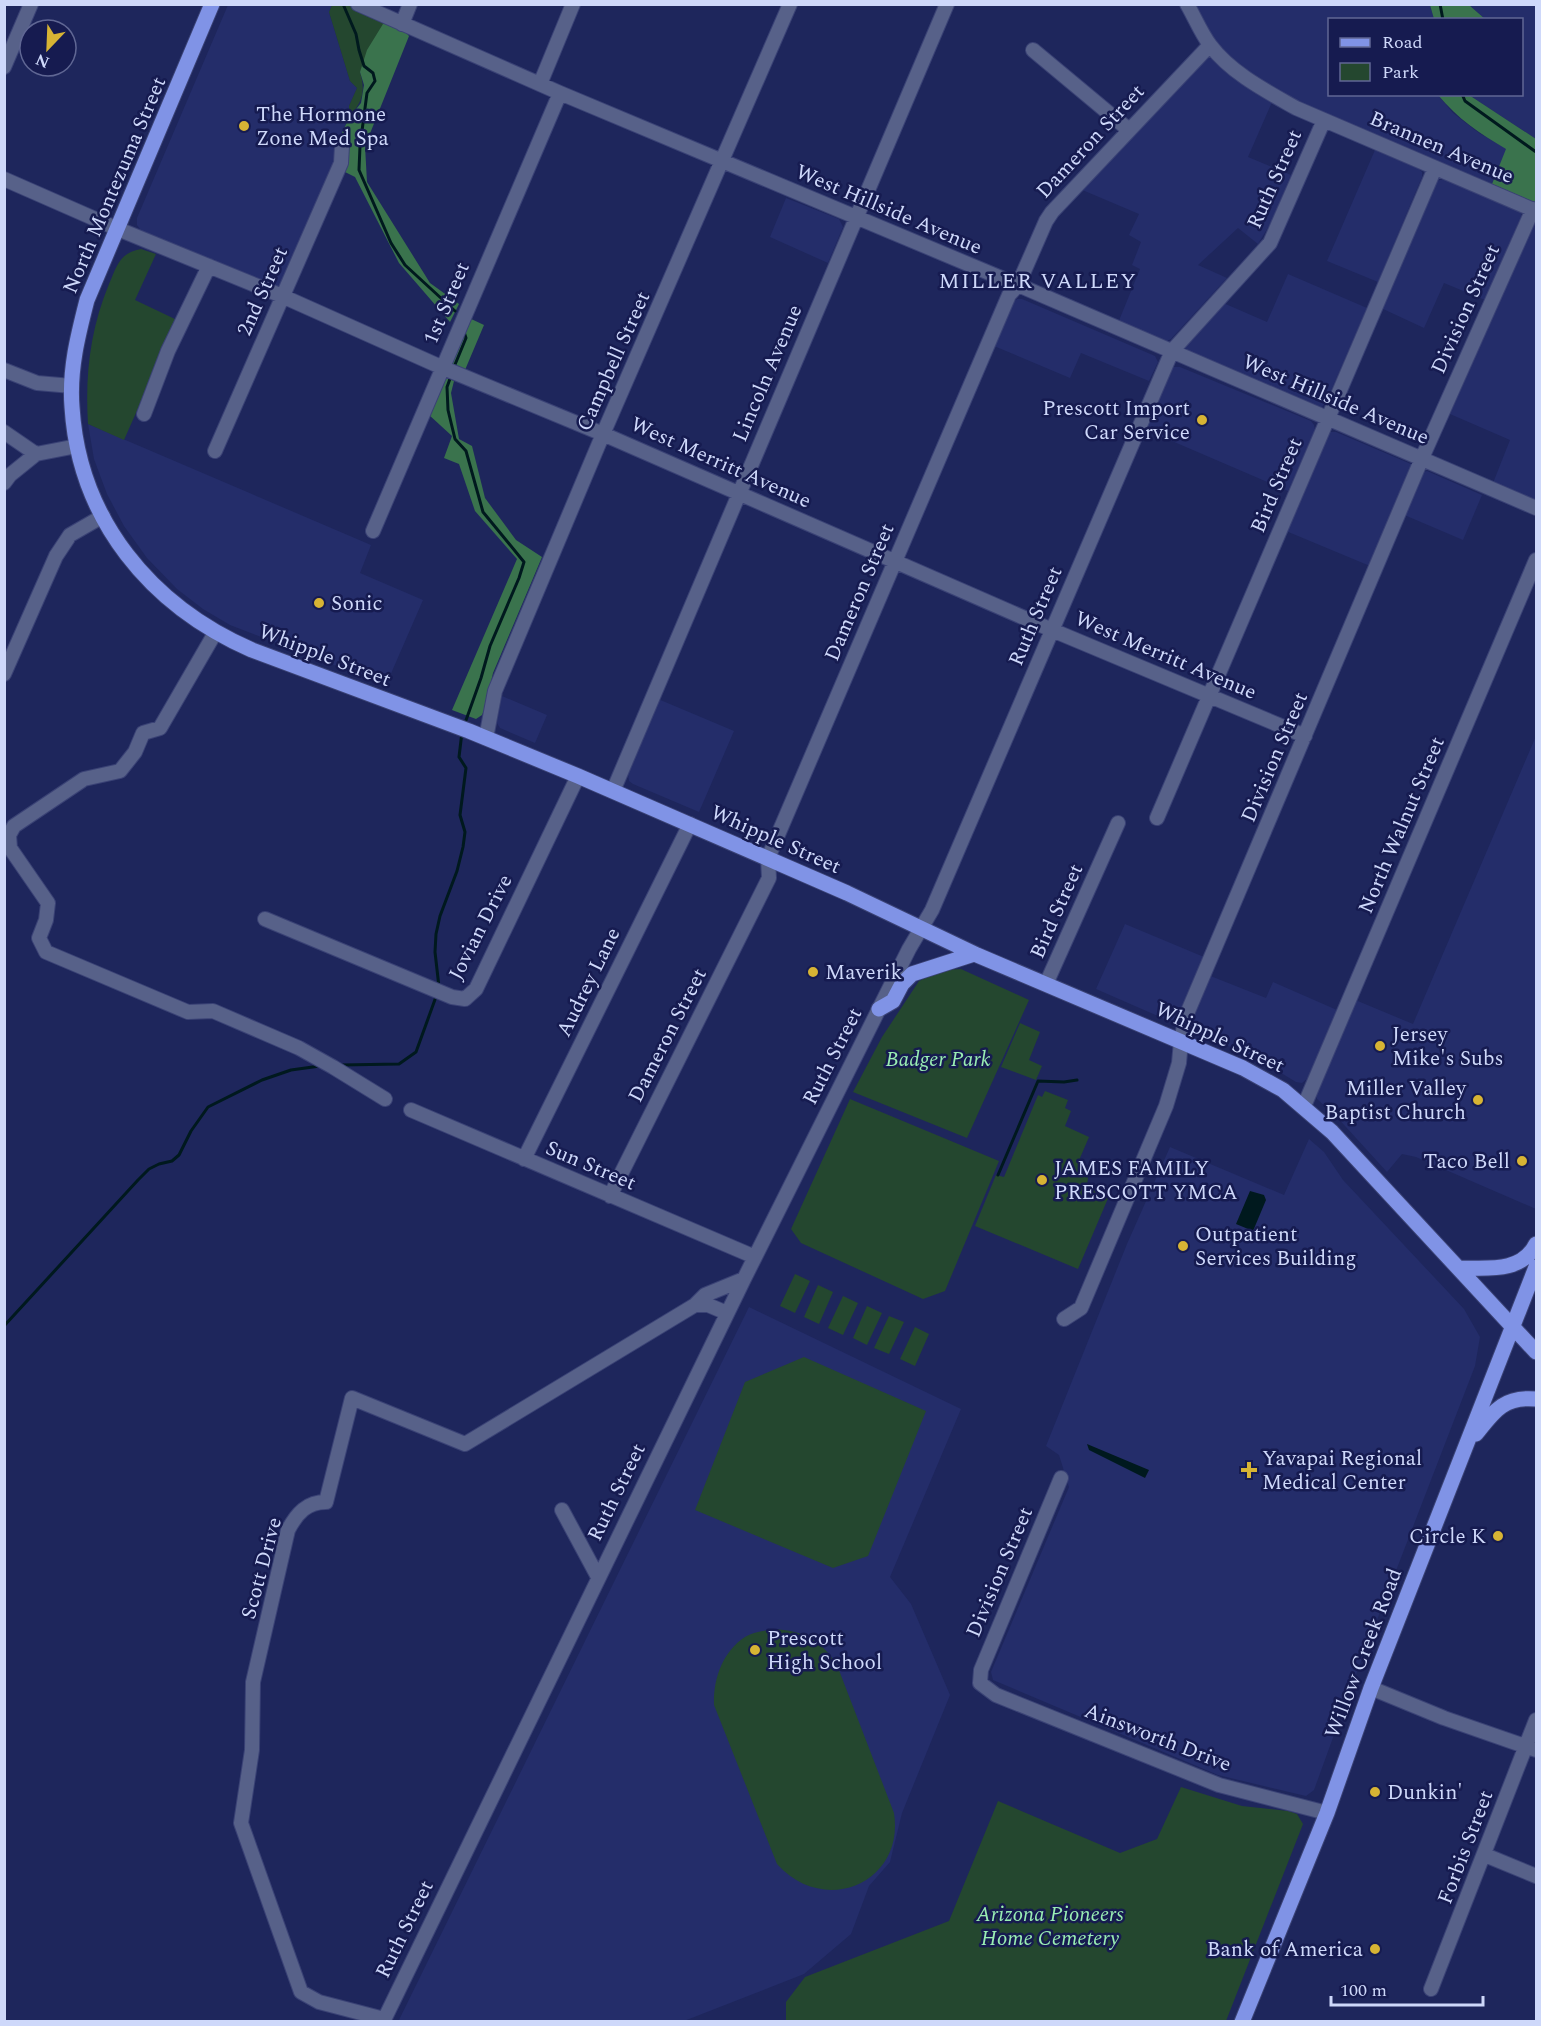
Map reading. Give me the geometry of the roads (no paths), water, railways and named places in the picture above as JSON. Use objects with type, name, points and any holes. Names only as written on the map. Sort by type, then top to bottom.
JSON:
[{"type":"main road","name":"North Montezuma Street","points":[[72,386],[76,345],[87,300],[212,4]]},
{"type":"main road","name":"Whipple Street","points":[[72,386],[71,406],[77,446],[95,501],[122,550],[148,581],[178,607],[215,633],[252,650],[486,738],[578,776],[768,858],[974,954],[1243,1068],[1283,1090],[1304,1106],[1340,1140],[1536,1352]]},
{"type":"main road","points":[[879,1009],[893,1001],[902,984],[912,974],[974,954]]},
{"type":"main road","points":[[1460,1268],[1507,1266],[1532,1252],[1536,1244]]},
{"type":"main road","name":"Willow Creek Road","points":[[1242,2022],[1327,1813],[1371,1688],[1536,1267]]},
{"type":"main road","points":[[1468,1443],[1497,1408],[1522,1398],[1536,1399]]},
{"type":"street","points":[[4,67],[31,4]]},
{"type":"street","name":"West Hillside Avenue","points":[[358,4],[560,93],[1018,285],[1536,508]]},
{"type":"street","points":[[402,24],[410,4]]},
{"type":"street","points":[[540,84],[573,4]]},
{"type":"street","name":"Campbell Street","points":[[486,738],[495,691],[603,434],[790,4]]},
{"type":"street","name":"Lincoln Avenue","points":[[613,791],[947,4]]},
{"type":"street","name":"Brannen Avenue","points":[[1187,4],[1210,45],[1238,72],[1266,91],[1296,108],[1534,210]]},
{"type":"street","name":"Dameron Street","points":[[610,1196],[769,878],[768,858],[1009,295],[1018,285],[1046,221],[1210,45]]},
{"type":"street","points":[[1033,50],[1129,130]]},
{"type":"street","name":"1st Street","points":[[373,531],[560,93]]},
{"type":"street","name":"Ruth Street","points":[[383,2020],[727,1313],[879,1009],[932,910],[1172,351],[1270,243],[1324,120]]},
{"type":"street","name":"2nd Street","points":[[215,451],[341,162],[342,146]]},
{"type":"street","name":"Bird Street","points":[[1157,819],[1435,168]]},
{"type":"street","name":"West Merritt Avenue","points":[[4,179],[118,229],[282,296],[443,368],[603,434],[1052,630],[1305,736]]},
{"type":"street","name":"Division Street","points":[[1064,1319],[1082,1308],[1166,1106],[1179,1063],[1186,1016],[1422,458],[1534,210]]},
{"type":"street","points":[[144,414],[168,351],[209,266]]},
{"type":"street","points":[[4,370],[37,383],[72,386]]},
{"type":"street","points":[[4,432],[36,454]]},
{"type":"street","points":[[4,483],[10,475],[36,454],[77,446]]},
{"type":"street","points":[[4,674],[56,556],[70,535],[103,516]]},
{"type":"street","name":"North Walnut Street","points":[[1304,1106],[1536,560]]},
{"type":"street","points":[[215,633],[160,728],[143,733],[135,752],[120,771],[84,779],[15,826],[9,835],[10,848],[48,903],[46,920],[39,938],[46,952],[188,1012],[213,1011],[299,1048],[385,1099]]},
{"type":"street","name":"Jovian Drive","points":[[265,919],[452,997],[465,999],[477,989],[578,776]]},
{"type":"street","name":"Bird Street","points":[[1046,984],[1118,823]]},
{"type":"street","name":"Audrey Lane","points":[[524,1159],[690,824]]},
{"type":"street","name":"Sun Street","points":[[411,1110],[755,1257]]},
{"type":"street","name":"Scott Drive","points":[[383,2020],[319,2002],[301,1992],[241,1823],[252,1750],[253,1682],[288,1530],[297,1513],[315,1502],[327,1502],[352,1398],[465,1444],[695,1305],[705,1295],[744,1279]]},
{"type":"street","points":[[695,1305],[708,1305],[727,1313]]},
{"type":"street","name":"Division Street","points":[[980,1683],[981,1670],[1061,1478]]},
{"type":"street","points":[[562,1510],[598,1577]]},
{"type":"street","name":"Ainsworth Drive","points":[[980,1683],[996,1695],[1219,1785],[1327,1813]]},
{"type":"street","points":[[1371,1688],[1443,1718],[1531,1748]]},
{"type":"street","name":"Forbis Street","points":[[1431,1989],[1531,1748],[1536,1720]]},
{"type":"street","points":[[1485,1855],[1536,1876]]},
{"type":"waterway","points":[[343,4],[356,34],[364,66],[373,73],[375,81],[367,93],[359,170],[391,243],[405,265],[455,311]]},
{"type":"waterway","points":[[1440,4],[1443,18]]},
{"type":"waterway","points":[[1463,96],[1465,101],[1536,152]]},
{"type":"waterway","points":[[454,367],[466,338],[464,332]]},
{"type":"waterway","points":[[451,376],[447,387],[448,410],[455,439],[466,451],[483,512],[524,562],[490,646],[465,723]]},
{"type":"waterway","points":[[439,987],[435,952],[436,934],[440,916],[457,871],[465,832],[460,815],[466,768],[459,757],[462,732]]},
{"type":"waterway","points":[[341,1065],[399,1064],[416,1052],[437,994]]},
{"type":"waterway","points":[[4,1326],[149,1169],[172,1161],[179,1155],[191,1131],[208,1107],[262,1080],[291,1070],[320,1066]]},
{"type":"waterway","points":[[998,1175],[1038,1081],[1077,1080]]},
{"type":"place","name":"The Hormone Zone Med Spa","points":[[244,126]]},
{"type":"place","name":"Prescott Import Car Service","points":[[1202,420]]},
{"type":"place","name":"Sonic","points":[[319,603]]},
{"type":"place","name":"Maverik","points":[[813,972]]},
{"type":"place","name":"Jersey Mike's Subs","points":[[1380,1046]]},
{"type":"place","name":"Miller Valley Baptist Church","points":[[1478,1100]]},
{"type":"place","name":"Taco Bell","points":[[1522,1161]]},
{"type":"place","name":"JAMES FAMILY PRESCOTT YMCA","points":[[1042,1180]]},
{"type":"place","name":"Outpatient Services Building","points":[[1183,1246]]},
{"type":"place","name":"Yavapai Regional Medical Center","points":[[1249,1470]]},
{"type":"place","name":"Circle K","points":[[1498,1536]]},
{"type":"place","name":"Prescott High School","points":[[755,1650]]},
{"type":"place","name":"Dunkin'","points":[[1375,1792]]},
{"type":"place","name":"Bank of America","points":[[1375,1949]]},
{"type":"district","name":"MILLER VALLEY","points":[[1038,280]]},
{"type":"park label","name":"Badger Park","points":[[938,1059]]},
{"type":"park label","name":"Arizona Pioneers Home Cemetery","points":[[1050,1926]]}]
